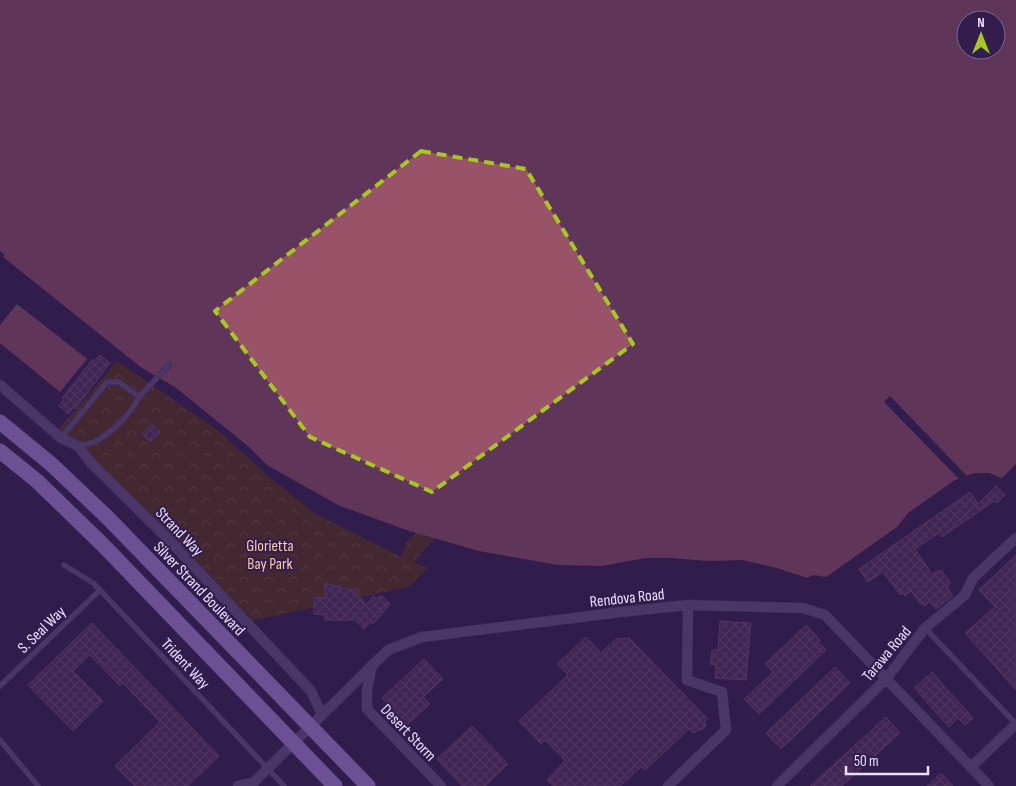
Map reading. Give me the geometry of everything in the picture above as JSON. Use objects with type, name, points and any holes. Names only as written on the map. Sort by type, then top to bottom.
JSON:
[{"type":"highway","name":"Silver Strand Boulevard","points":[[0,422],[51,464],[108,517],[368,786]]},
{"type":"highway","points":[[0,451],[37,481],[103,546],[335,786]]},
{"type":"street","name":"Strand Way","points":[[0,385],[62,438],[78,446],[92,464],[169,540],[311,691],[322,715]]},
{"type":"street","name":"Tarawa Road","points":[[777,786],[886,679],[925,628],[964,595],[973,578],[1016,538]]},
{"type":"street","name":"Rendova Road","points":[[238,786],[253,784],[388,650],[422,637],[688,605],[804,608],[825,615],[989,786]]},
{"type":"street","points":[[668,786],[726,730],[722,692],[687,680],[688,605]]},
{"type":"street","name":"Desert Storm","points":[[372,665],[367,690],[367,709],[441,786]]},
{"type":"street","points":[[971,767],[1016,724]]},
{"type":"lane","points":[[78,446],[94,442],[111,430],[136,404],[139,397],[168,365]]},
{"type":"lane","points":[[62,438],[107,382],[119,382],[139,397]]},
{"type":"lane","name":"Trident Way","points":[[64,565],[93,583],[100,590],[284,786]]},
{"type":"lane","name":"S. Seal Way","points":[[0,686],[100,590]]},
{"type":"lane","points":[[925,628],[1016,724]]},
{"type":"lane","points":[[0,740],[38,786]]},
{"type":"highlighted area","points":[[421,151],[526,169],[633,344],[432,492],[310,437],[215,311]]},
{"type":"green space","name":"Glorietta Bay Park","points":[[117,361],[220,432],[267,475],[314,513],[401,557],[407,542],[456,489],[469,502],[422,552],[415,563],[428,568],[408,587],[251,621],[126,490],[59,429]]},
{"type":"shaded area","points":[[0,0],[1016,0],[1016,464],[1002,478],[989,473],[974,473],[955,480],[908,513],[897,527],[826,577],[813,575],[807,578],[777,568],[742,560],[707,561],[645,558],[602,566],[558,565],[479,551],[406,530],[338,505],[267,465],[249,447],[175,387],[142,368],[3,257],[5,255],[0,251]]},
{"type":"shaded area","points":[[17,304],[87,359],[60,392],[0,343],[0,325]]},
{"type":"pier","points":[[890,396],[968,477],[960,480],[884,402]]},
{"type":"building","points":[[100,355],[110,363],[75,409],[74,407],[68,414],[59,406],[64,399],[62,398],[92,360],[94,361]]},
{"type":"building","points":[[152,424],[160,432],[151,442],[142,434]]},
{"type":"building","points":[[996,486],[1005,495],[997,503],[994,501],[942,537],[939,533],[915,549],[932,574],[941,570],[951,583],[947,586],[953,596],[936,609],[930,602],[924,606],[922,603],[920,604],[911,591],[905,596],[903,593],[900,595],[883,572],[868,582],[859,569],[970,492],[978,504]]},
{"type":"building","points":[[1016,555],[1016,690],[965,633],[995,607],[979,590]]},
{"type":"building","points":[[325,583],[355,591],[366,604],[374,596],[376,599],[381,595],[390,604],[373,624],[371,622],[364,629],[355,620],[324,620],[325,615],[314,614],[314,597],[325,598]]},
{"type":"building","points":[[720,621],[751,623],[746,680],[715,678],[716,665],[710,664],[712,650],[718,650]]},
{"type":"building","points":[[92,623],[219,756],[188,786],[135,786],[115,766],[160,722],[123,683],[120,686],[90,655],[73,671],[103,701],[73,731],[28,685]]},
{"type":"building","points":[[806,625],[820,640],[818,642],[826,650],[759,714],[744,699],[773,672],[765,664]]},
{"type":"building","points":[[586,637],[601,653],[616,639],[629,638],[707,718],[703,729],[693,733],[689,729],[645,770],[641,767],[620,786],[553,786],[547,780],[565,761],[545,740],[541,744],[519,721],[568,675],[557,664]]},
{"type":"building","points":[[424,659],[443,679],[423,697],[430,704],[407,725],[382,698]]},
{"type":"building","points":[[835,667],[850,683],[781,749],[766,733]]},
{"type":"building","points":[[932,672],[973,718],[965,725],[958,718],[949,727],[914,688]]},
{"type":"building","points":[[886,717],[900,733],[842,786],[810,786]]},
{"type":"building","points":[[472,726],[508,764],[485,786],[462,786],[437,759]]},
{"type":"building","points":[[941,773],[953,786],[927,786]]}]
